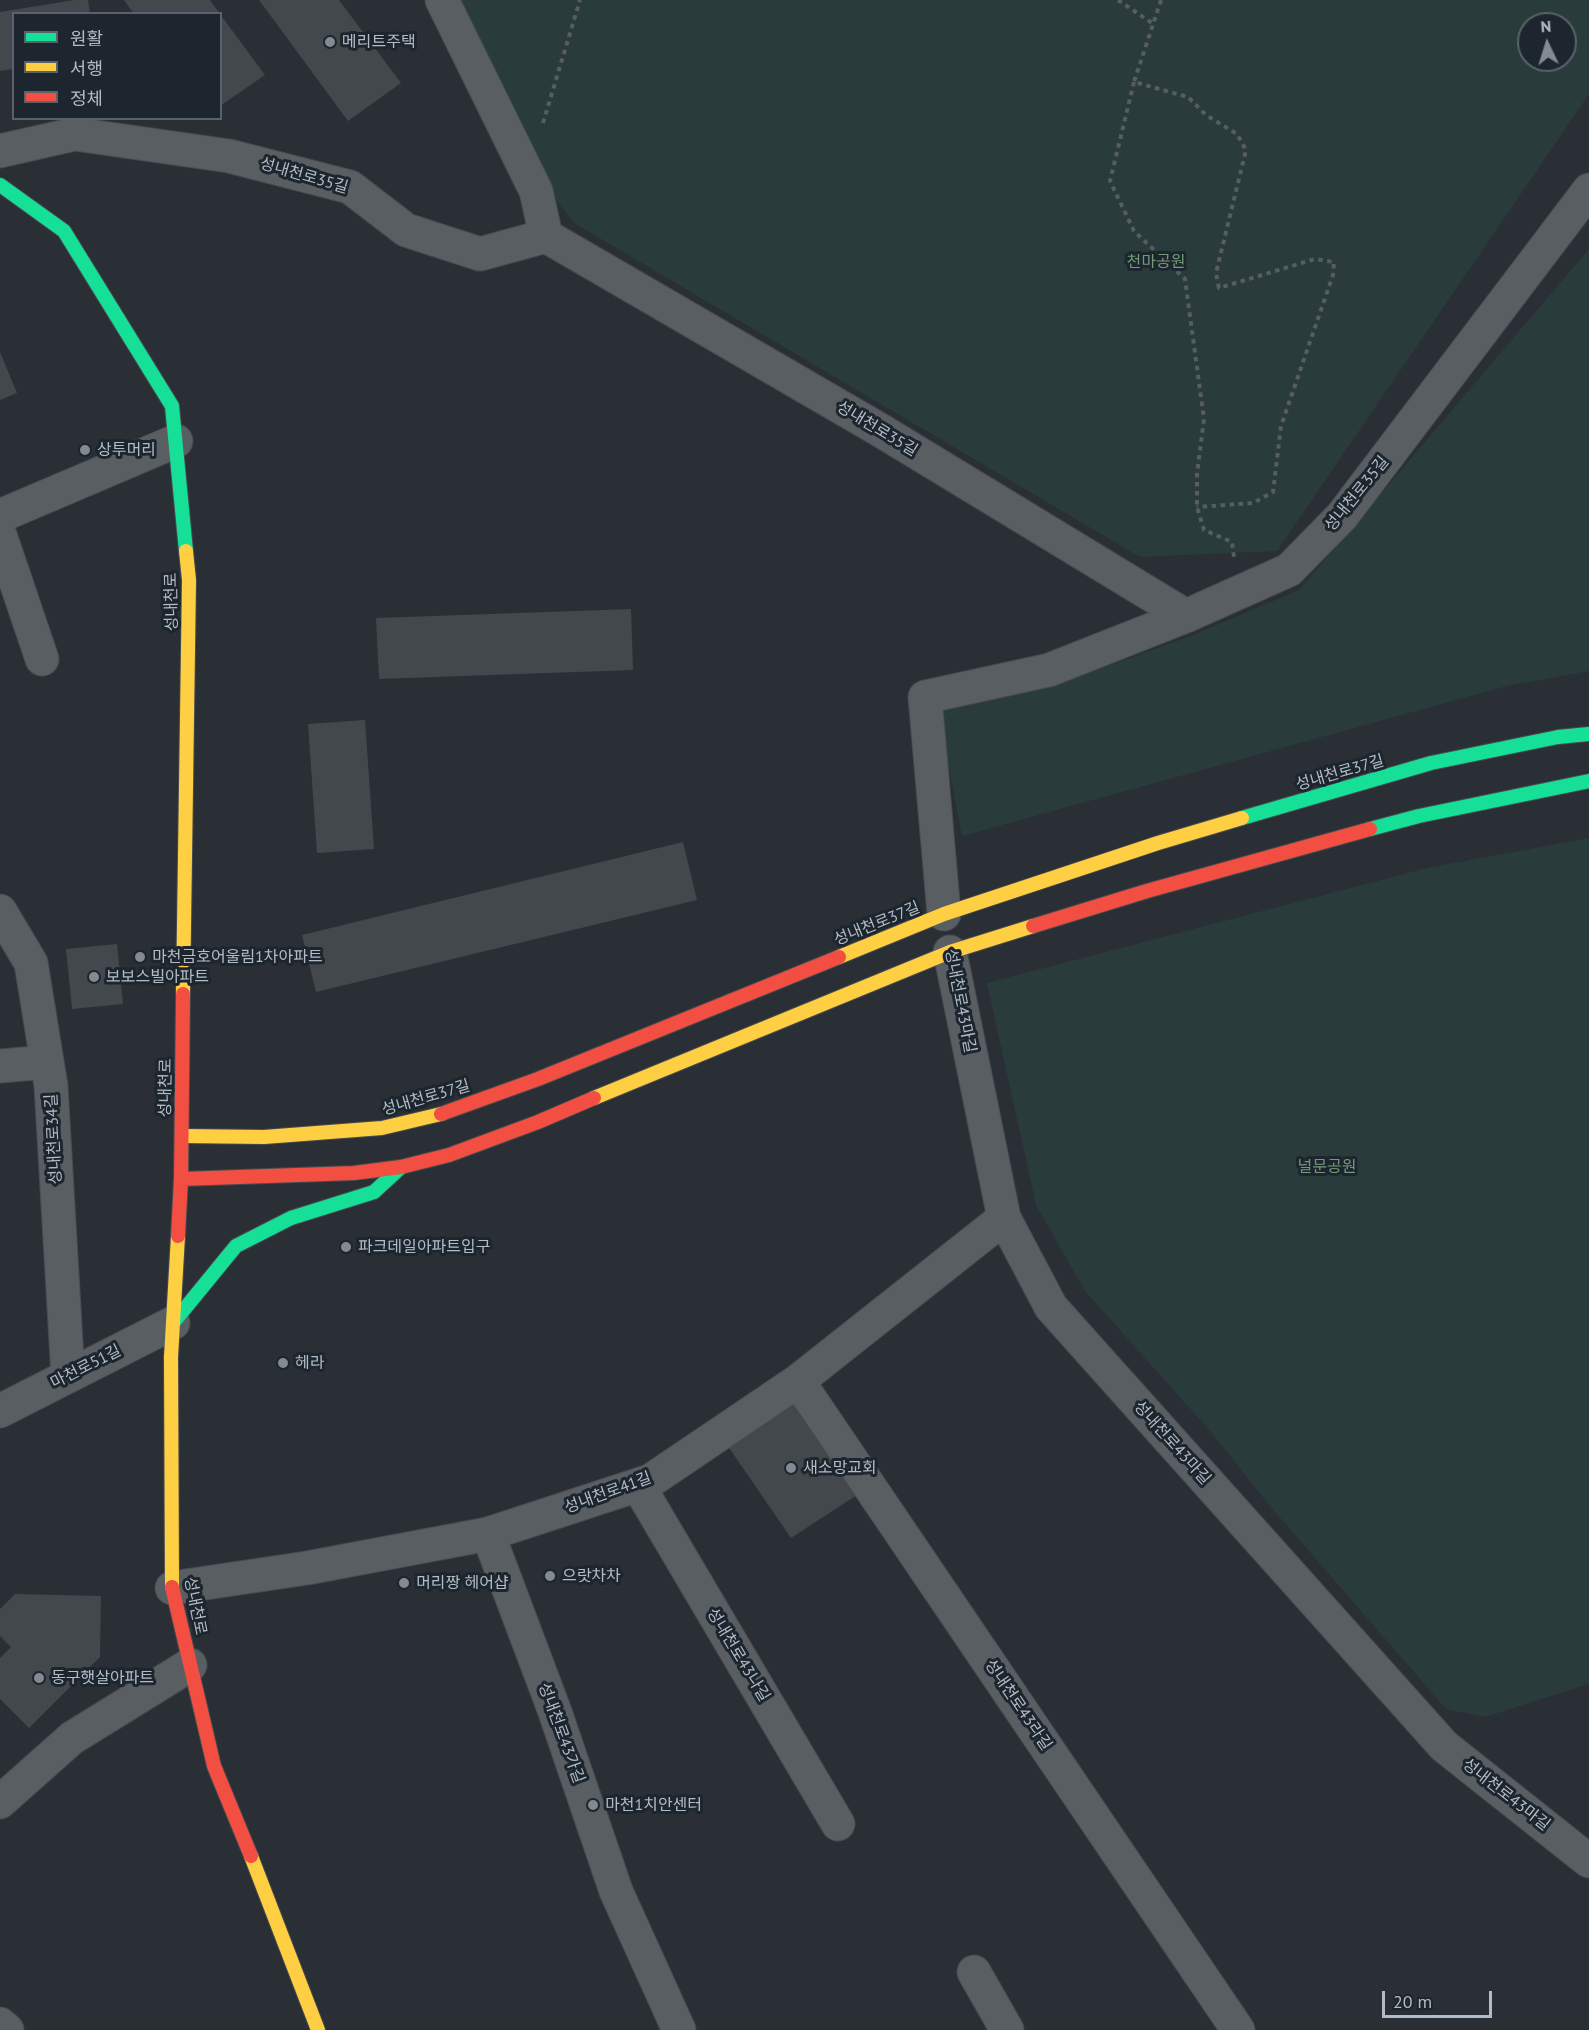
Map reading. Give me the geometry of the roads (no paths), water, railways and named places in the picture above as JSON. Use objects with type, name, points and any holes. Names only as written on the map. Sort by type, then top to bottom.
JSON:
[{"type":"main road","name":"성내천로","points":[[0,185],[64,231],[172,406],[189,580],[182,1136],[173,1323],[171,1588],[214,1766],[267,1895],[318,2030]]},
{"type":"main road","name":"성내천로37길","points":[[182,1136],[264,1137],[382,1128],[447,1112],[947,933],[1158,843],[1431,764],[1558,737],[1589,734]]},
{"type":"main road","name":"성내천로37길","points":[[181,1179],[354,1173],[401,1167],[449,1155],[538,1122],[729,1042],[947,933],[1148,891],[1419,816],[1589,781]]},
{"type":"main road","points":[[173,1323],[236,1246],[291,1218],[374,1192],[401,1167]]},
{"type":"street","points":[[442,0],[536,191],[546,236]]},
{"type":"street","name":"성내천로35길","points":[[0,151],[75,134],[229,156],[350,187],[406,230],[480,254],[546,236],[880,430],[1186,616],[1289,570],[1342,516],[1589,190]]},
{"type":"street","points":[[0,516],[176,441]]},
{"type":"street","points":[[0,535],[42,659]]},
{"type":"street","name":"성내천로43마길","points":[[1186,616],[1050,670],[925,697],[947,933],[1004,1218],[1051,1307],[1444,1746],[1589,1861]]},
{"type":"street","name":"성내천로34길","points":[[0,911],[31,963],[51,1086],[68,1376]]},
{"type":"street","points":[[0,1066],[47,1062]]},
{"type":"street","name":"성내천로41길","points":[[171,1588],[307,1568],[488,1534],[650,1481],[798,1381],[1004,1218]]},
{"type":"street","name":"마천로51길","points":[[0,1411],[173,1323]]},
{"type":"street","name":"성내천로43라길","points":[[798,1381],[1238,2030]]},
{"type":"street","name":"성내천로43나길","points":[[638,1485],[838,1824]]},
{"type":"street","name":"성내천로43가길","points":[[488,1534],[555,1712],[616,1891],[678,2030]]},
{"type":"street","points":[[0,1802],[72,1737],[190,1665]]},
{"type":"street","points":[[974,1972],[1007,2030]]},
{"type":"street","points":[[0,2024],[7,2030]]},
{"type":"place","name":"메리트주택","points":[[330,42]]},
{"type":"place","name":"상투머리","points":[[85,450]]},
{"type":"place","name":"마천금호어울림1차아파트","points":[[140,957]]},
{"type":"place","name":"보보스빌아파트","points":[[94,977]]},
{"type":"place","name":"파크데일아파트입구","points":[[346,1247]]},
{"type":"place","name":"헤라","points":[[283,1363]]},
{"type":"place","name":"새소망교회","points":[[791,1468]]},
{"type":"place","name":"으랏차차","points":[[550,1576]]},
{"type":"place","name":"머리짱 헤어샵","points":[[404,1583]]},
{"type":"place","name":"동구햇살아파트","points":[[39,1678]]},
{"type":"place","name":"마천1치안센터","points":[[593,1805]]},
{"type":"park label","name":"천마공원","points":[[1156,262]]},
{"type":"park label","name":"널문공원","points":[[1327,1167]]}]
